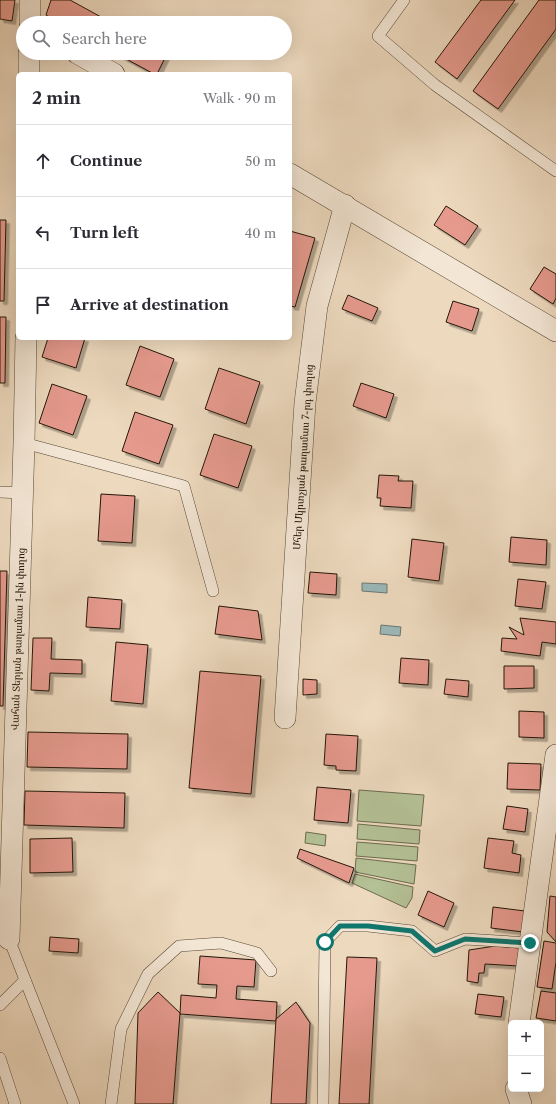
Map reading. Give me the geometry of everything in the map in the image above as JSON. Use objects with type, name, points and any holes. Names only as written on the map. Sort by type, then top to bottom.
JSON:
[{"type":"street","points":[[30,0],[30,16]]},
{"type":"street","points":[[29,60],[29,72]]},
{"type":"street","points":[[90,60],[111,72]]},
{"type":"street","points":[[292,175],[556,330]]},
{"type":"street","name":"Մհեր Մկրտչյան թաղամաս 7-րդ փողոց","points":[[285,718],[305,403],[317,306],[345,205]]},
{"type":"street","name":"Վահան Տերյան թաղամաս 1-ին փողոց","points":[[9,939],[7,494],[24,443],[26,340]]},
{"type":"street","points":[[519,1020],[556,755]]},
{"type":"street","points":[[517,1092],[521,1104]]},
{"type":"lane","points":[[404,0],[378,36],[435,85],[556,171]]},
{"type":"lane","points":[[24,443],[184,486],[213,591]]},
{"type":"lane","points":[[323,1104],[325,942],[340,926],[368,926],[412,931],[435,951],[465,939],[530,943]]},
{"type":"lane","points":[[9,939],[74,1104]]},
{"type":"lane","points":[[110,1104],[121,1029],[148,974],[179,946],[221,943],[257,953],[271,971]]},
{"type":"lane","points":[[0,1006],[25,980]]},
{"type":"lane","points":[[0,1058],[14,1104]]},
{"type":"green space","points":[[359,790],[424,795],[421,826],[357,821]]},
{"type":"green space","points":[[358,824],[420,830],[419,844],[357,839]]},
{"type":"green space","points":[[306,832],[326,835],[325,846],[305,843]]},
{"type":"green space","points":[[357,842],[418,847],[417,861],[356,856]]},
{"type":"green space","points":[[356,858],[416,865],[414,884],[355,872]]},
{"type":"green space","points":[[355,874],[413,887],[412,898],[406,908],[352,883]]},
{"type":"water","points":[[362,583],[387,584],[387,593],[362,591]]},
{"type":"water","points":[[381,625],[401,627],[400,636],[380,634]]},
{"type":"building","points":[[0,0],[15,0],[12,21],[0,19]]},
{"type":"building","points":[[51,0],[70,0],[99,16],[48,16],[46,15]]},
{"type":"building","points":[[481,0],[515,0],[457,79],[435,62]]},
{"type":"building","points":[[539,0],[556,0],[556,29],[498,109],[473,91]]},
{"type":"building","points":[[128,60],[164,60],[158,72],[150,72]]},
{"type":"building","points":[[446,206],[478,226],[465,245],[434,225]]},
{"type":"building","points":[[0,220],[6,220],[4,301],[0,301]]},
{"type":"building","points":[[292,232],[315,238],[295,307],[292,306]]},
{"type":"building","points":[[544,267],[556,274],[556,298],[553,304],[530,289]]},
{"type":"building","points":[[348,295],[378,308],[372,321],[342,309]]},
{"type":"building","points":[[453,301],[479,309],[472,331],[446,322]]},
{"type":"building","points":[[0,317],[6,317],[5,383],[0,383]]},
{"type":"building","points":[[47,340],[84,340],[76,368],[42,357]]},
{"type":"building","points":[[140,346],[174,359],[160,397],[126,385]]},
{"type":"building","points":[[219,368],[260,382],[246,424],[205,409]]},
{"type":"building","points":[[361,383],[394,394],[386,418],[353,406]]},
{"type":"building","points":[[52,384],[87,396],[73,435],[39,423]]},
{"type":"building","points":[[135,412],[173,425],[159,464],[122,451]]},
{"type":"building","points":[[214,434],[252,446],[238,488],[200,475]]},
{"type":"building","points":[[379,475],[399,476],[398,481],[413,481],[411,508],[380,506],[381,498],[377,498]]},
{"type":"building","points":[[101,494],[135,496],[132,543],[98,541]]},
{"type":"building","points":[[511,537],[547,540],[546,565],[509,562]]},
{"type":"building","points":[[412,539],[444,543],[439,581],[408,577]]},
{"type":"building","points":[[0,571],[7,571],[3,706],[0,706]]},
{"type":"building","points":[[310,572],[337,574],[336,595],[308,593]]},
{"type":"building","points":[[518,579],[546,582],[542,609],[515,606]]},
{"type":"building","points":[[88,597],[122,600],[120,629],[86,627]]},
{"type":"building","points":[[219,606],[258,611],[262,640],[215,634]]},
{"type":"building","points":[[520,618],[556,622],[556,644],[542,642],[540,656],[501,651],[502,638],[517,639],[509,627],[524,635]]},
{"type":"building","points":[[33,638],[52,638],[51,659],[82,660],[82,674],[50,673],[49,691],[31,690]]},
{"type":"building","points":[[116,642],[148,645],[143,704],[111,701]]},
{"type":"building","points":[[401,658],[429,660],[428,685],[399,683]]},
{"type":"building","points":[[504,666],[534,666],[534,688],[504,689]]},
{"type":"building","points":[[200,671],[261,676],[251,794],[189,788]]},
{"type":"building","points":[[303,679],[317,680],[317,694],[303,695]]},
{"type":"building","points":[[446,679],[469,681],[468,697],[444,694]]},
{"type":"building","points":[[519,711],[544,712],[544,738],[519,737]]},
{"type":"building","points":[[28,732],[128,734],[127,769],[27,767]]},
{"type":"building","points":[[326,734],[358,736],[356,771],[336,770],[336,766],[324,765]]},
{"type":"building","points":[[508,763],[541,764],[540,790],[507,789]]},
{"type":"building","points":[[317,787],[351,790],[348,823],[314,820]]},
{"type":"building","points":[[25,791],[125,793],[124,828],[24,825]]},
{"type":"building","points":[[507,806],[528,809],[525,832],[503,829]]},
{"type":"building","points":[[72,838],[73,872],[30,873],[30,839]]},
{"type":"building","points":[[488,838],[514,841],[512,853],[521,855],[519,873],[484,868]]},
{"type":"building","points":[[300,849],[354,868],[349,883],[297,858]]},
{"type":"building","points":[[428,891],[454,903],[444,927],[418,915]]},
{"type":"building","points":[[550,896],[556,897],[556,942],[547,932]]},
{"type":"building","points":[[493,907],[525,911],[523,932],[491,928]]},
{"type":"building","points":[[50,937],[79,939],[78,953],[49,951]]},
{"type":"building","points":[[544,941],[556,943],[556,962],[552,989],[537,987]]},
{"type":"building","points":[[495,946],[520,948],[518,966],[485,964],[484,973],[479,973],[478,983],[467,981],[469,950]]},
{"type":"building","points":[[200,956],[256,960],[254,987],[237,986],[236,999],[277,1002],[276,1021],[180,1014],[181,995],[216,998],[217,985],[198,984]]},
{"type":"building","points":[[347,957],[377,958],[369,1104],[339,1104]]},
{"type":"building","points":[[541,991],[556,993],[556,1021],[536,1018]]},
{"type":"building","points":[[158,992],[180,1013],[173,1104],[135,1104],[138,1013]]},
{"type":"building","points":[[478,994],[504,997],[501,1017],[475,1014]]},
{"type":"building","points":[[296,1002],[310,1023],[306,1104],[271,1104],[276,1019]]},
{"type":"route","points":[[325,942],[340,926],[368,926],[412,931],[435,951],[465,939],[530,943]]}]
